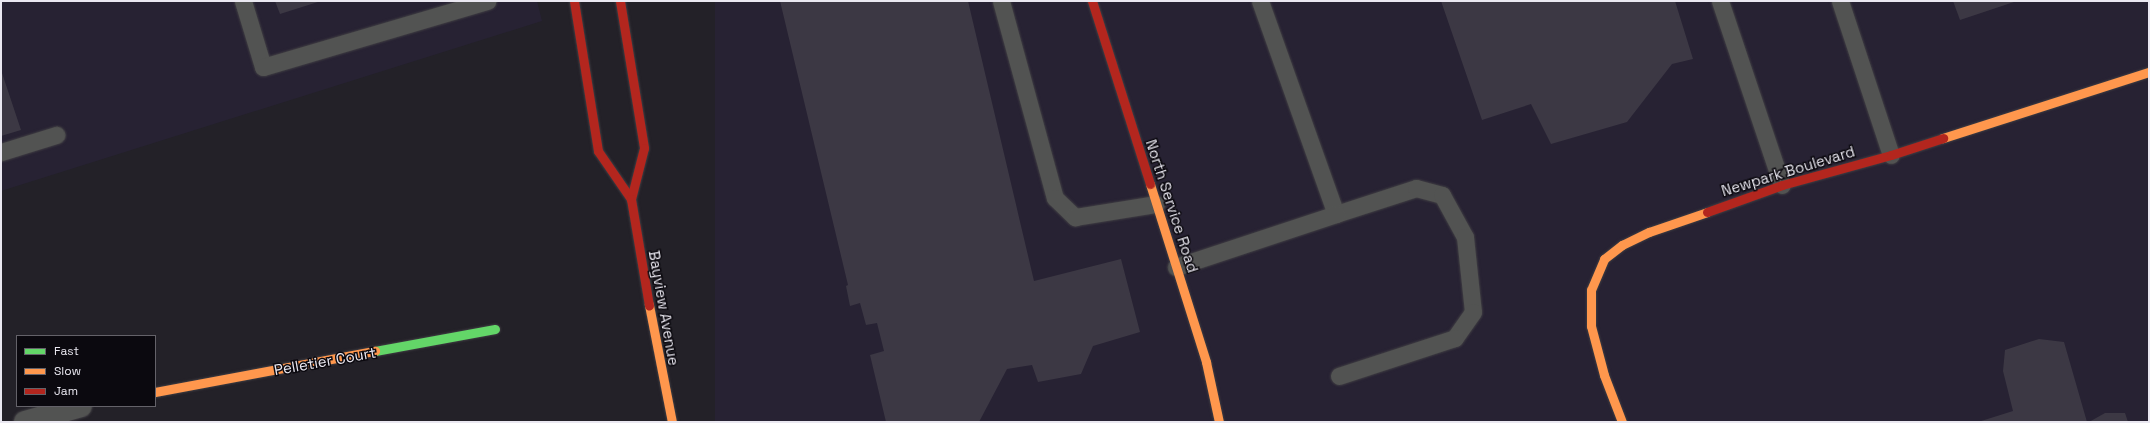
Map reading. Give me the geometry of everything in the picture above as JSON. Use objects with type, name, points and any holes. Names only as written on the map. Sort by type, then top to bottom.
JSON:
[{"type":"street","name":"Bayview Avenue","points":[[574,1],[598,151],[631,199]]},
{"type":"street","name":"Bayview Avenue","points":[[620,1],[644,148],[631,199],[651,317],[672,422]]},
{"type":"street","name":"North Service Road","points":[[1092,1],[1206,362],[1218,422]]},
{"type":"street","name":"Newpark Boulevard","points":[[1622,422],[1604,376],[1591,326],[1591,290],[1604,259],[1622,246],[1649,232],[1782,184],[1891,155],[2149,72]]},
{"type":"street","name":"Pelletier Court","points":[[156,392],[495,329]]},
{"type":"street","points":[[25,422],[77,407]]},
{"type":"lane","points":[[242,1],[263,67],[487,1]]},
{"type":"lane","points":[[1001,1],[1055,198],[1075,217],[1156,204]]},
{"type":"lane","points":[[1260,1],[1336,214]]},
{"type":"lane","points":[[1720,1],[1782,184]]},
{"type":"lane","points":[[1840,1],[1891,155]]},
{"type":"lane","points":[[1,152],[56,135]]},
{"type":"lane","points":[[1176,267],[1416,188],[1442,195],[1465,237],[1472,312],[1455,338],[1339,376]]},
{"type":"shaded area","points":[[1,1],[537,1],[542,21],[1,191]]},
{"type":"shaded area","points":[[715,1],[2149,1],[2149,422],[715,422]]},
{"type":"building","points":[[275,1],[321,1],[280,14]]},
{"type":"building","points":[[780,1],[968,1],[1034,281],[1121,259],[1140,332],[1093,346],[1081,374],[1038,382],[1032,365],[1007,369],[979,422],[886,422],[870,355],[884,351],[877,323],[866,325],[860,303],[850,306],[846,286],[848,285]]},
{"type":"building","points":[[1441,1],[1675,1],[1693,59],[1672,64],[1627,122],[1551,144],[1531,104],[1482,120]]},
{"type":"building","points":[[1953,1],[2017,1],[1960,20]]},
{"type":"building","points":[[1,70],[21,130],[1,136]]},
{"type":"building","points":[[2039,339],[2064,342],[2087,422],[1978,422],[2013,411],[2003,371],[2005,350]]},
{"type":"building","points":[[2105,413],[2125,413],[2128,422],[2089,422]]},
{"type":"traffic: fast","points":[[375,351],[495,329]]},
{"type":"traffic: slow","points":[[1943,138],[2149,72]]},
{"type":"traffic: slow","points":[[1150,184],[1206,362],[1219,422]]},
{"type":"traffic: slow","points":[[1622,422],[1604,375],[1591,326],[1591,290],[1604,259],[1622,245],[1649,232],[1707,212]]},
{"type":"traffic: slow","points":[[649,305],[672,422]]},
{"type":"traffic: slow","points":[[156,392],[375,351]]},
{"type":"traffic: jam","points":[[574,1],[598,151],[631,199]]},
{"type":"traffic: jam","points":[[620,1],[644,148],[631,199],[649,305]]},
{"type":"traffic: jam","points":[[1092,1],[1150,184]]},
{"type":"traffic: jam","points":[[1707,212],[1782,185],[1891,155],[1943,138]]}]
